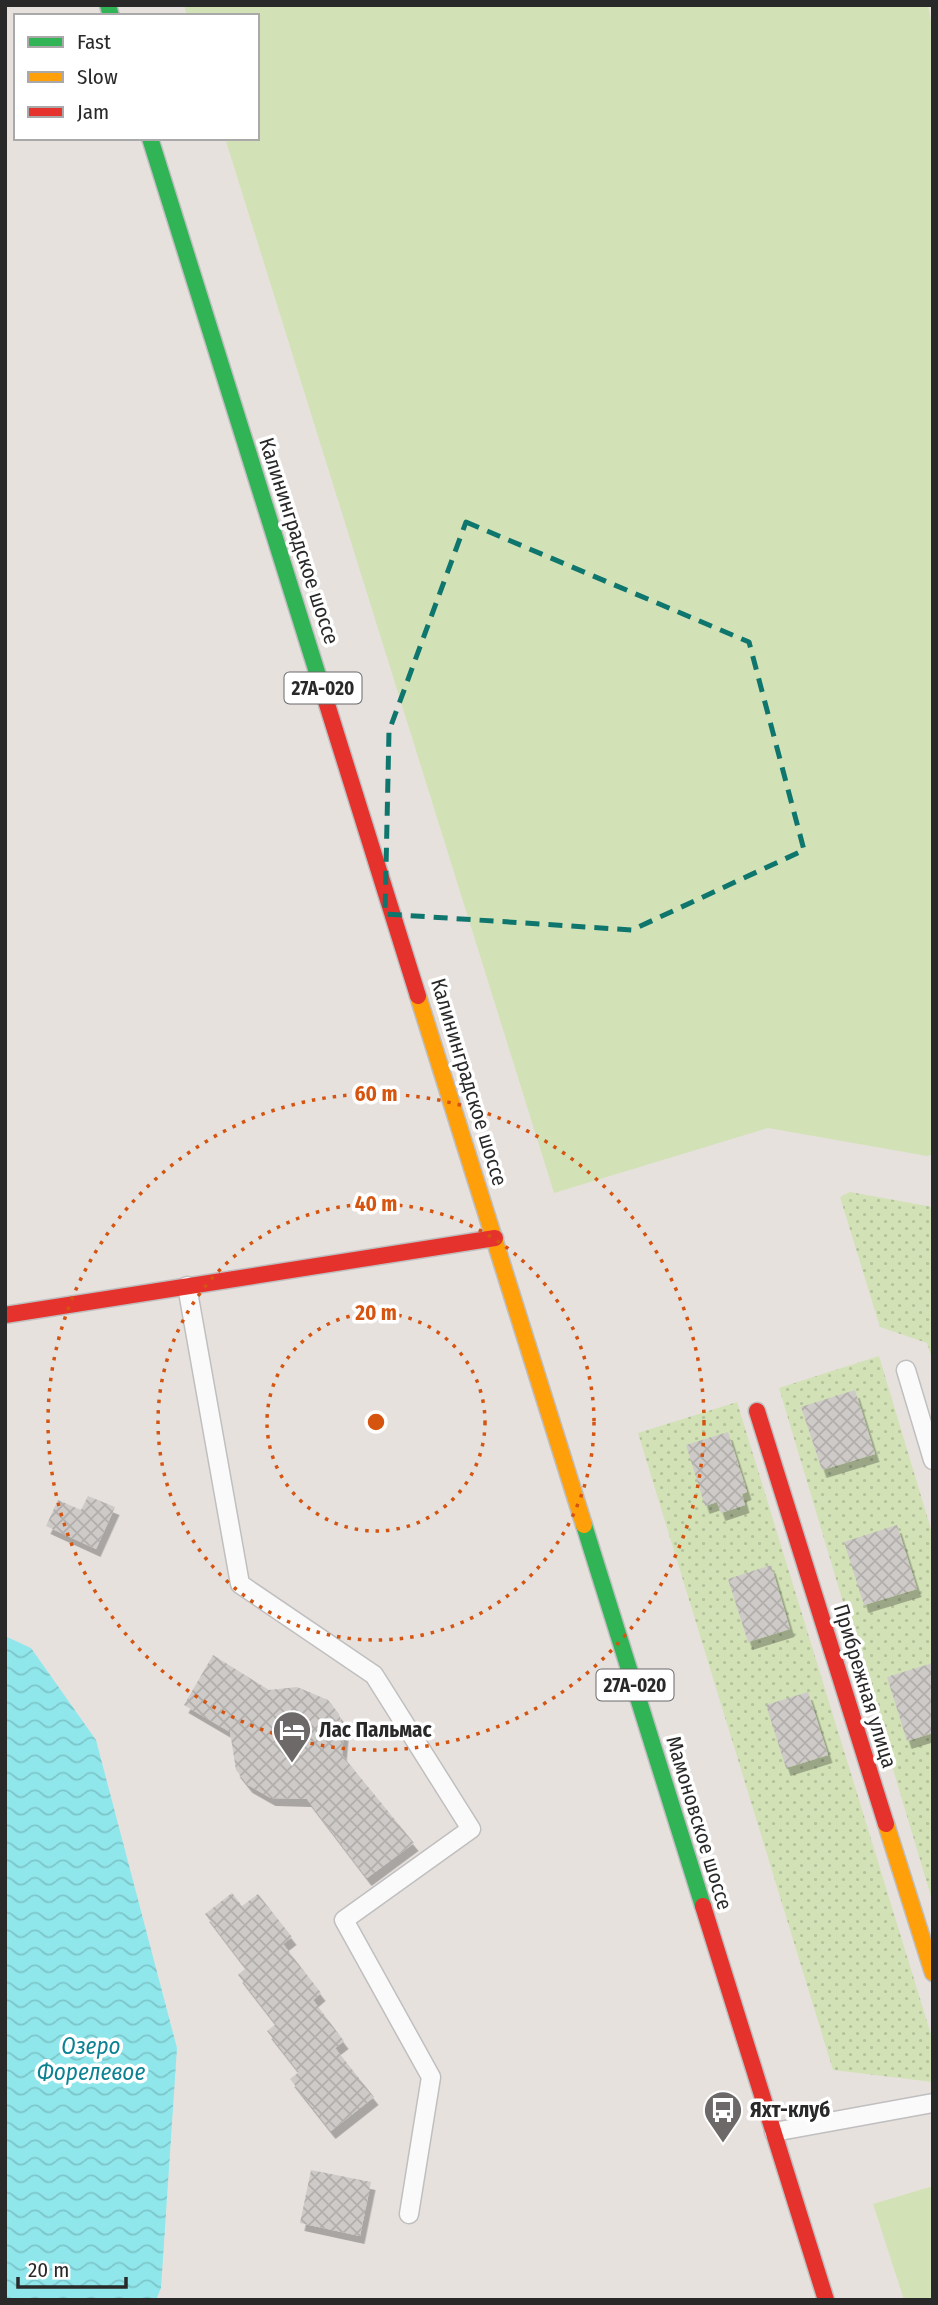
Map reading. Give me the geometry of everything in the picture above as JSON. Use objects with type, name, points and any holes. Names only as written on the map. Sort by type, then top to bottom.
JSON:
[{"type":"main road","name":"Калининградское шоссе","points":[[150,140],[495,1238]]},
{"type":"main road","points":[[5,1315],[495,1238]]},
{"type":"main road","name":"Мамоновское шоссе","points":[[495,1238],[826,2300]]},
{"type":"main road","name":"Прибрежная улица","points":[[757,1411],[933,1973]]},
{"type":"lane","points":[[187,1286],[240,1584],[374,1675],[471,1829],[344,1920],[431,2077],[409,2214]]},
{"type":"lane","points":[[906,1370],[933,1460]]},
{"type":"lane","points":[[774,2132],[933,2104]]},
{"type":"highlighted area","points":[[466,522],[749,642],[804,850],[632,930],[385,914],[389,731]]},
{"type":"green space","points":[[184,5],[928,5],[933,30],[933,1154],[927,1156],[768,1128],[554,1193],[226,140],[259,140],[259,14],[186,14]]},
{"type":"green space","points":[[850,1192],[933,1207],[933,1362],[927,1343],[880,1327],[840,1197]]},
{"type":"green space","points":[[879,1356],[933,1536],[933,1903],[779,1388]]},
{"type":"green space","points":[[737,1402],[933,2041],[933,2082],[833,2070],[638,1433]]},
{"type":"green space","points":[[933,2186],[933,2300],[904,2300],[873,2204]]},
{"type":"water","name":"Озеро Форелевое","points":[[5,1636],[31,1648],[96,1740],[177,2048],[161,2288],[156,2300],[5,2300]]},
{"type":"building","points":[[855,1390],[875,1454],[822,1470],[801,1407]]},
{"type":"building","points":[[728,1432],[747,1492],[742,1494],[745,1505],[721,1513],[717,1502],[705,1506],[686,1445]]},
{"type":"building","points":[[88,1496],[115,1507],[96,1549],[46,1526],[58,1500],[81,1510]]},
{"type":"building","points":[[897,1525],[917,1589],[864,1605],[844,1542]]},
{"type":"building","points":[[771,1565],[790,1629],[748,1642],[728,1579]]},
{"type":"building","name":"Лас Пальмас","points":[[213,1655],[269,1690],[297,1687],[328,1700],[339,1714],[344,1732],[342,1755],[414,1843],[367,1878],[307,1799],[271,1798],[248,1785],[236,1770],[230,1732],[184,1705]]},
{"type":"building","points":[[933,1663],[933,1733],[907,1741],[887,1677]]},
{"type":"building","points":[[808,1692],[828,1755],[786,1768],[766,1705]]},
{"type":"building","points":[[232,1893],[242,1906],[258,1894],[292,1937],[283,1944],[321,1993],[313,2000],[344,2041],[335,2048],[374,2097],[331,2131],[290,2079],[299,2072],[267,2031],[276,2024],[238,1975],[246,1968],[205,1914]]},
{"type":"building","points":[[311,2170],[371,2182],[360,2236],[300,2223]]},
{"type":"traffic: fast","points":[[108,5],[110,14]]},
{"type":"traffic: fast","points":[[151,140],[321,685]]},
{"type":"traffic: fast","points":[[584,1525],[703,1906]]},
{"type":"traffic: slow","points":[[418,996],[584,1525]]},
{"type":"traffic: slow","points":[[886,1824],[933,1973]]},
{"type":"traffic: jam","points":[[321,685],[418,996]]},
{"type":"traffic: jam","points":[[5,1315],[495,1238]]},
{"type":"traffic: jam","points":[[757,1411],[886,1824]]},
{"type":"traffic: jam","points":[[703,1906],[826,2300]]},
{"type":"place","name":"Лас Пальмас","points":[[292,1764]]},
{"type":"place","name":"Яхт-клуб","points":[[723,2144]]}]
